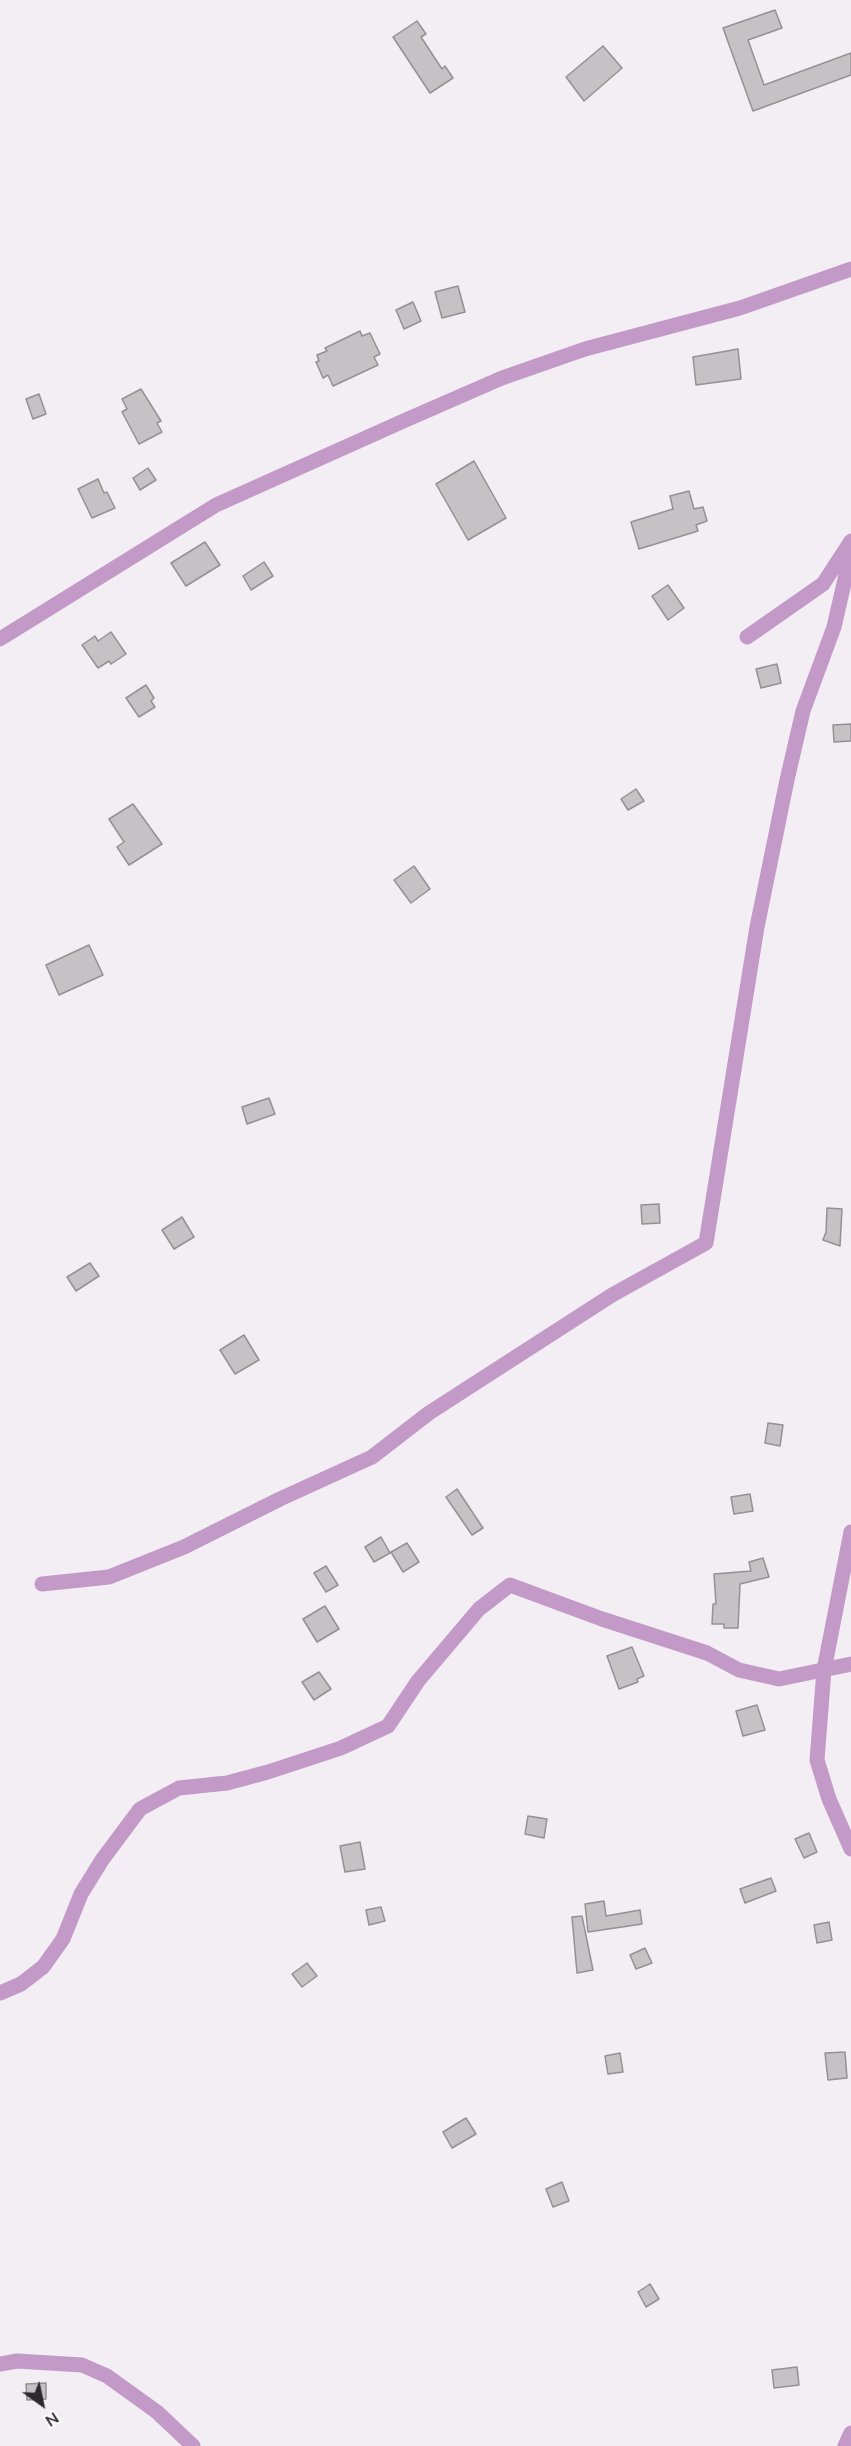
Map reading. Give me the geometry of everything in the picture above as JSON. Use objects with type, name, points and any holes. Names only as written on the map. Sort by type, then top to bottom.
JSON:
[{"type":"street","points":[[2,634],[216,505],[502,378],[585,349],[740,308],[851,269]]},
{"type":"street","points":[[747,637],[823,584],[851,541]]},
{"type":"street","points":[[42,1584],[109,1577],[184,1547],[280,1499],[372,1457],[429,1413],[612,1295],[706,1243],[757,927],[787,780],[803,711],[834,627],[851,554]]},
{"type":"street","points":[[851,1532],[824,1670],[817,1760],[829,1799],[851,1849]]},
{"type":"street","points":[[0,1993],[21,1984],[44,1968],[63,1939],[81,1894],[102,1860],[141,1809],[179,1788],[227,1783],[268,1772],[341,1748],[388,1726],[418,1681],[479,1609],[510,1585],[602,1619],[707,1653],[739,1670],[779,1679],[851,1664]]},
{"type":"street","points":[[0,2364],[17,2361],[82,2365],[115,2382],[157,2412],[193,2446]]},
{"type":"street","points":[[845,2446],[851,2433]]},
{"type":"building","points":[[775,10],[782,28],[748,40],[764,85],[851,53],[851,75],[753,111],[723,28]]},
{"type":"building","points":[[417,21],[426,34],[421,37],[442,69],[445,66],[453,78],[430,93],[393,37]]},
{"type":"building","points":[[603,46],[622,68],[584,101],[566,77]]},
{"type":"building","points":[[458,286],[465,312],[442,318],[435,292]]},
{"type":"building","points":[[413,302],[421,321],[404,329],[396,310]]},
{"type":"building","points":[[360,331],[362,336],[370,333],[380,354],[374,357],[378,365],[333,386],[328,375],[323,378],[316,362],[319,361],[317,355],[327,351],[325,348]]},
{"type":"building","points":[[738,349],[741,379],[696,385],[693,357]]},
{"type":"building","points":[[141,389],[161,421],[157,423],[162,432],[139,444],[122,412],[127,409],[122,399]]},
{"type":"building","points":[[39,394],[46,414],[33,419],[26,399]]},
{"type":"building","points":[[474,461],[506,518],[468,540],[436,484]]},
{"type":"building","points":[[148,468],[156,480],[140,490],[133,478]]},
{"type":"building","points":[[98,479],[104,493],[107,492],[115,508],[92,518],[78,489]]},
{"type":"building","points":[[689,491],[694,509],[703,507],[707,521],[696,525],[698,531],[639,549],[631,522],[673,509],[670,496]]},
{"type":"building","points":[[205,542],[220,565],[186,586],[171,563]]},
{"type":"building","points":[[264,562],[273,576],[251,590],[243,576]]},
{"type":"building","points":[[668,585],[684,608],[668,620],[652,596]]},
{"type":"building","points":[[111,632],[126,654],[111,664],[109,661],[98,668],[82,645],[95,636],[98,641]]},
{"type":"building","points":[[777,664],[781,683],[761,688],[756,669]]},
{"type":"building","points":[[146,685],[154,698],[151,701],[155,707],[139,717],[126,698]]},
{"type":"building","points":[[851,724],[851,741],[834,742],[833,725]]},
{"type":"building","points":[[636,789],[644,801],[628,810],[621,799]]},
{"type":"building","points":[[133,804],[162,844],[129,865],[117,847],[124,842],[109,819]]},
{"type":"building","points":[[414,866],[430,889],[411,903],[394,880]]},
{"type":"building","points":[[89,945],[103,975],[59,995],[46,965]]},
{"type":"building","points":[[269,1098],[275,1114],[247,1124],[242,1107]]},
{"type":"building","points":[[659,1204],[660,1223],[642,1224],[641,1205]]},
{"type":"building","points":[[827,1208],[842,1209],[840,1246],[823,1240],[826,1232]]},
{"type":"building","points":[[182,1217],[194,1237],[174,1249],[162,1230]]},
{"type":"building","points":[[90,1263],[99,1276],[76,1291],[67,1277]]},
{"type":"building","points":[[244,1335],[259,1360],[235,1374],[220,1350]]},
{"type":"building","points":[[768,1423],[783,1425],[780,1446],[765,1443]]},
{"type":"building","points":[[457,1489],[483,1528],[472,1535],[446,1497]]},
{"type":"building","points":[[750,1494],[753,1511],[734,1514],[731,1497]]},
{"type":"building","points":[[381,1537],[390,1553],[374,1562],[365,1547]]},
{"type":"building","points":[[407,1543],[419,1562],[403,1572],[391,1552]]},
{"type":"building","points":[[763,1558],[769,1577],[740,1584],[738,1628],[724,1628],[724,1624],[712,1624],[713,1604],[716,1604],[714,1574],[751,1571],[749,1562]]},
{"type":"building","points":[[326,1566],[338,1585],[326,1592],[314,1573]]},
{"type":"building","points":[[325,1606],[339,1629],[317,1642],[303,1619]]},
{"type":"building","points":[[632,1647],[644,1676],[637,1679],[638,1682],[619,1689],[607,1656]]},
{"type":"building","points":[[319,1672],[331,1689],[314,1700],[302,1682]]},
{"type":"building","points":[[757,1705],[765,1730],[743,1736],[736,1711]]},
{"type":"building","points":[[528,1816],[547,1819],[544,1838],[525,1834]]},
{"type":"building","points":[[809,1833],[817,1852],[804,1858],[795,1839]]},
{"type":"building","points":[[360,1842],[365,1869],[345,1872],[340,1846]]},
{"type":"building","points":[[771,1878],[776,1891],[745,1903],[740,1889]]},
{"type":"building","points":[[604,1901],[606,1916],[640,1910],[642,1924],[588,1932],[585,1904]]},
{"type":"building","points":[[381,1907],[385,1921],[369,1925],[366,1910]]},
{"type":"building","points":[[582,1916],[593,1970],[577,1973],[572,1917]]},
{"type":"building","points":[[829,1922],[832,1940],[817,1943],[814,1925]]},
{"type":"building","points":[[645,1948],[652,1963],[636,1969],[630,1955]]},
{"type":"building","points":[[307,1963],[317,1976],[302,1987],[292,1974]]},
{"type":"building","points":[[845,2052],[847,2078],[828,2080],[825,2053]]},
{"type":"building","points":[[620,2053],[623,2072],[608,2074],[605,2056]]},
{"type":"building","points":[[466,2118],[476,2134],[452,2148],[443,2132]]},
{"type":"building","points":[[562,2182],[569,2201],[553,2207],[546,2189]]},
{"type":"building","points":[[650,2284],[659,2299],[646,2307],[638,2292]]},
{"type":"building","points":[[797,2367],[799,2385],[774,2388],[772,2370]]},
{"type":"building","points":[[46,2383],[46,2399],[27,2400],[26,2384]]}]
